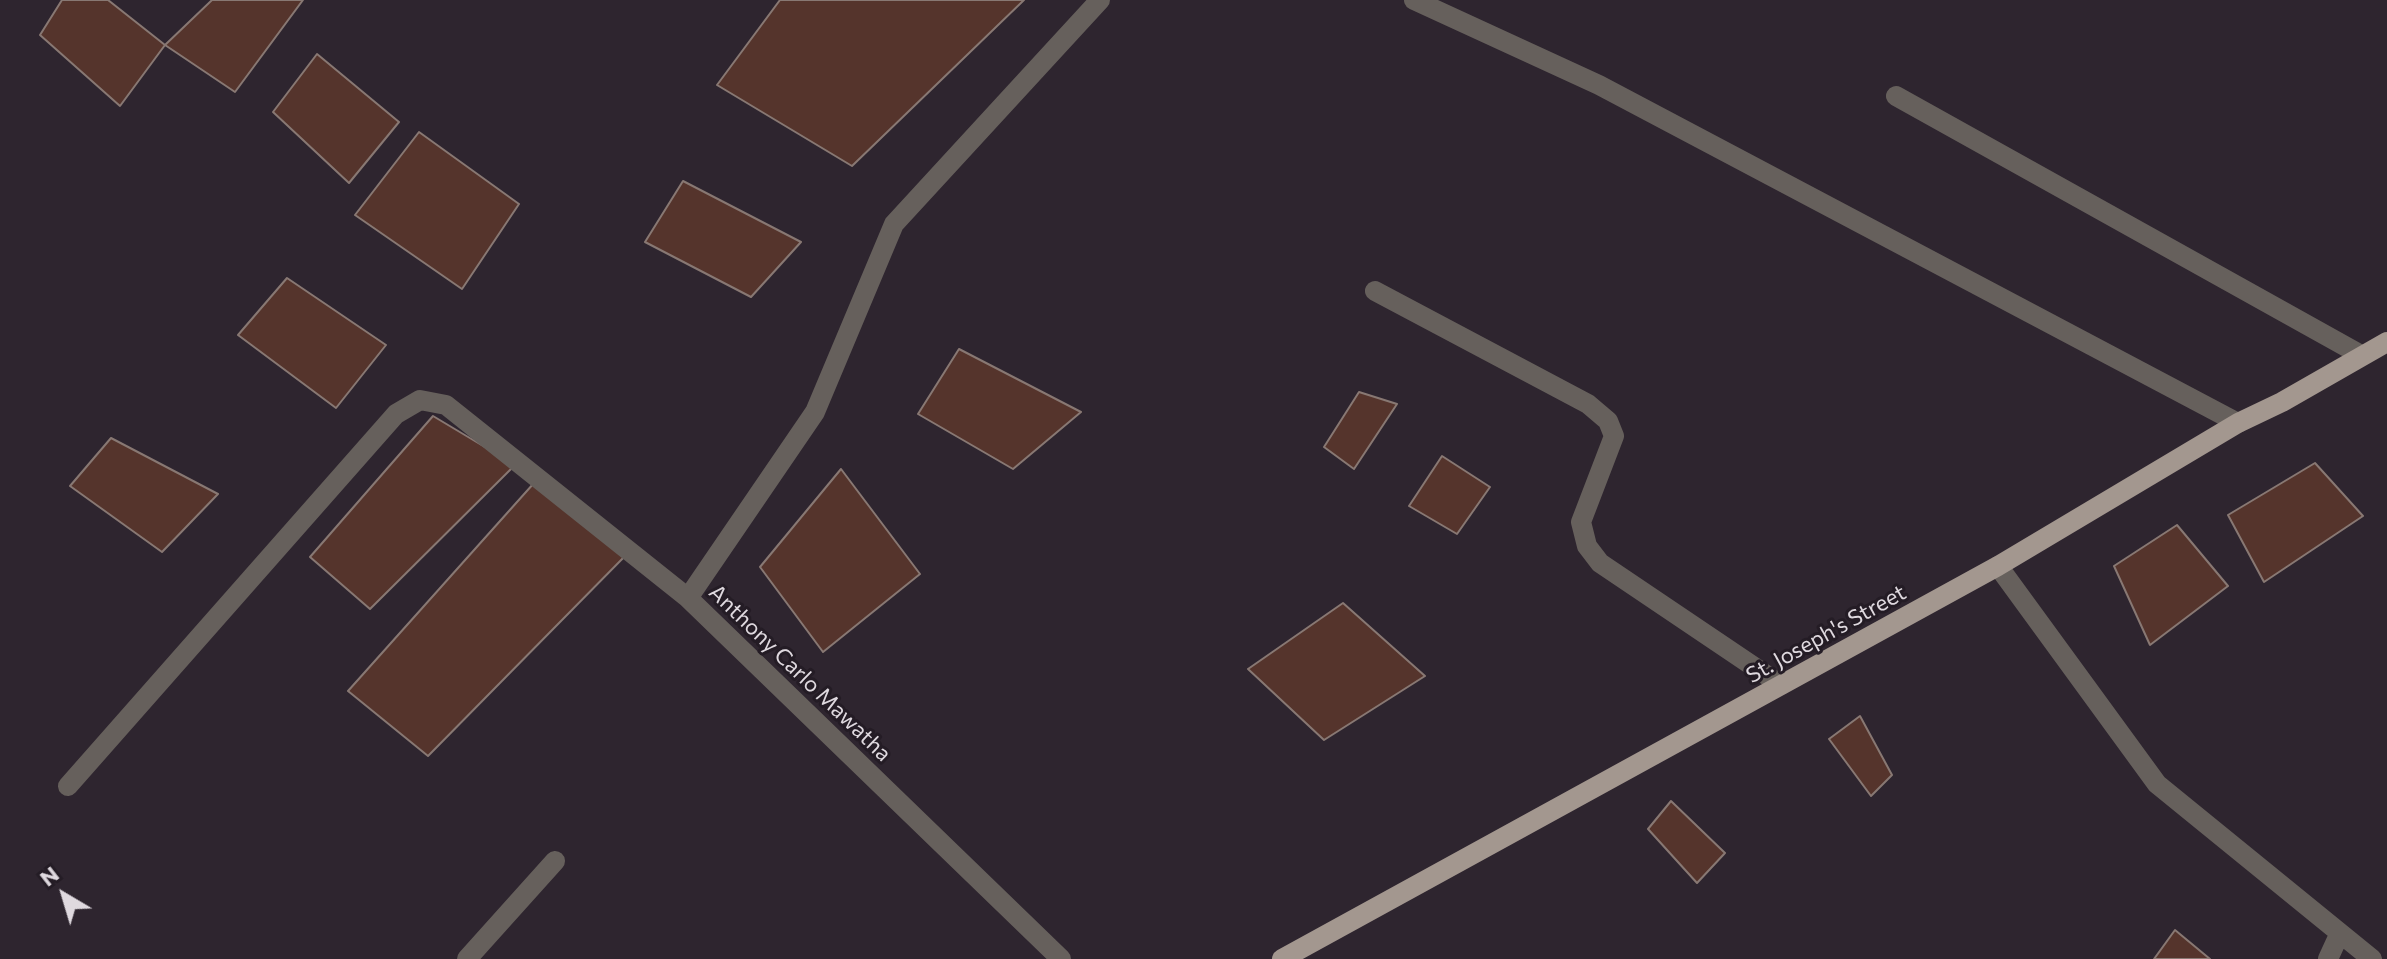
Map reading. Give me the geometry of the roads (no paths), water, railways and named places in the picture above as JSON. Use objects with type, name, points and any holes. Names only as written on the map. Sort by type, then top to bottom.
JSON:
[{"type":"main road","name":"St. Joseph's Street","points":[[1282,959],[1998,566],[2238,423],[2282,402],[2387,342]]},
{"type":"street","name":"Anthony Carlo Mawatha","points":[[1061,959],[688,598],[815,412],[894,224],[1100,0]]},
{"type":"street","points":[[1414,0],[1599,85],[2238,423]]},
{"type":"street","points":[[1896,96],[2361,355]]},
{"type":"street","points":[[1375,291],[1588,404],[1608,421],[1614,436],[1581,522],[1587,546],[1600,563],[1781,685]]},
{"type":"street","points":[[68,786],[396,414],[420,400],[446,405],[688,598]]},
{"type":"street","points":[[1998,566],[2157,784],[2372,959]]},
{"type":"street","points":[[467,959],[555,861]]},
{"type":"street","points":[[2328,959],[2339,935]]}]
